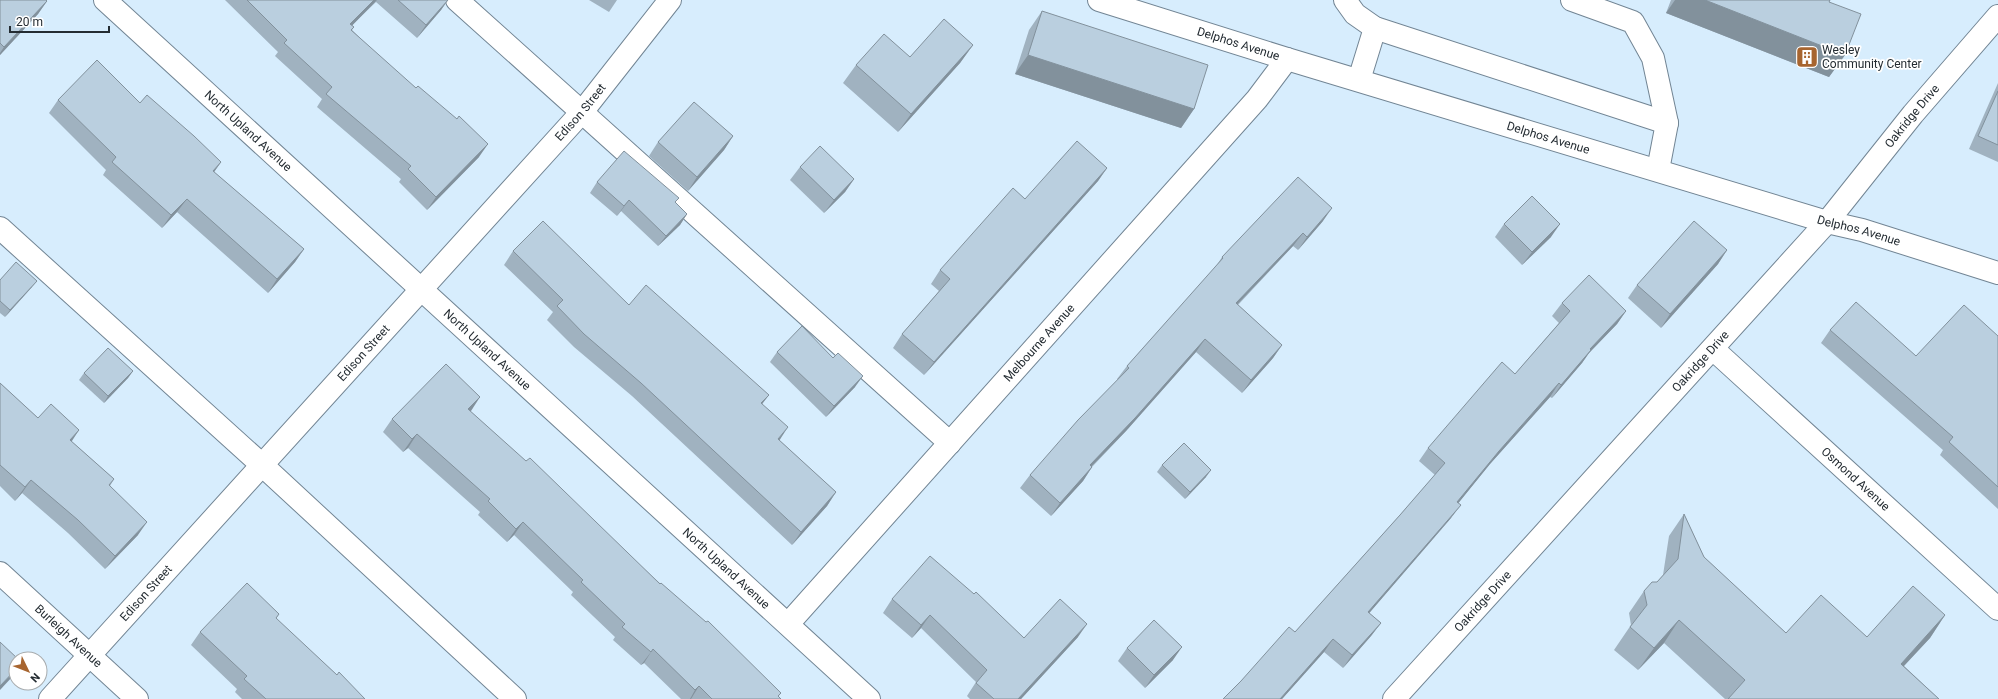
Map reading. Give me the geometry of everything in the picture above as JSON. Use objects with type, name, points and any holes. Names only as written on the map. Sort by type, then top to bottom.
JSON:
[{"type":"street","name":"North Upland Avenue","points":[[104,0],[869,699]]},
{"type":"street","points":[[457,0],[950,443]]},
{"type":"street","name":"Edison Street","points":[[50,699],[582,112],[670,0]]},
{"type":"street","name":"Delphos Avenue","points":[[1099,0],[1287,59],[1827,222],[1862,230],[1998,273]]},
{"type":"street","points":[[1345,0],[1355,14],[1375,28],[1667,123]]},
{"type":"street","points":[[1572,0],[1633,22],[1653,58],[1667,123],[1658,170]]},
{"type":"street","name":"Oakridge Drive","points":[[1397,698],[1827,222],[1913,114],[1998,16]]},
{"type":"street","points":[[1359,80],[1375,28]]},
{"type":"street","name":"Melbourne Avenue","points":[[788,624],[1257,99],[1287,59]]},
{"type":"street","points":[[0,228],[262,465],[514,699]]},
{"type":"street","name":"Osmond Avenue","points":[[1713,349],[1998,609]]},
{"type":"street","name":"Burleigh Avenue","points":[[0,573],[137,699]]},
{"type":"building","points":[[0,0],[47,1],[4,47],[0,43]]},
{"type":"building","points":[[247,0],[374,0],[350,24],[354,27],[351,30],[416,88],[418,86],[457,119],[459,116],[488,144],[436,197],[408,169],[411,166],[326,94],[332,87],[284,43],[287,40]]},
{"type":"building","points":[[398,0],[448,0],[426,25]]},
{"type":"building","points":[[1705,0],[1830,0],[1829,2],[1861,14],[1845,55]]},
{"type":"building","points":[[1042,11],[1208,65],[1194,109],[1028,55]]},
{"type":"building","points":[[944,19],[973,45],[911,114],[856,65],[884,34],[910,57]]},
{"type":"building","points":[[97,60],[140,103],[147,95],[194,136],[221,162],[213,171],[304,249],[277,279],[187,199],[171,215],[112,162],[116,157],[58,100]]},
{"type":"building","points":[[1998,91],[1998,145],[1978,136]]},
{"type":"building","points":[[694,102],[733,136],[697,177],[658,142]]},
{"type":"building","points":[[1077,141],[1107,168],[934,362],[902,334],[950,279],[940,270],[1013,188],[1025,199]]},
{"type":"building","points":[[820,146],[854,179],[834,200],[800,167]]},
{"type":"building","points":[[624,151],[679,198],[675,202],[687,214],[666,236],[629,200],[624,206],[597,182]]},
{"type":"building","points":[[1298,177],[1332,208],[1307,237],[1303,233],[1236,303],[1282,345],[1251,380],[1205,339],[1135,418],[1090,465],[1092,467],[1060,503],[1030,475],[1078,420],[1129,368],[1127,366],[1223,258],[1222,257]]},
{"type":"building","points":[[1532,196],[1560,224],[1532,252],[1504,224]]},
{"type":"building","points":[[543,221],[629,305],[646,285],[769,395],[761,403],[788,427],[778,439],[836,492],[801,532],[641,383],[584,334],[557,306],[563,300],[513,251]]},
{"type":"building","points":[[1694,221],[1727,250],[1670,314],[1637,285]]},
{"type":"building","points":[[16,262],[37,281],[10,310],[0,301],[0,280]]},
{"type":"building","points":[[1589,275],[1626,311],[1590,349],[1591,350],[1561,385],[1559,383],[1499,451],[1457,502],[1461,505],[1368,612],[1381,623],[1352,655],[1333,639],[1280,699],[1223,699],[1289,627],[1295,632],[1445,463],[1428,448],[1502,362],[1515,374],[1570,311],[1562,303]]},
{"type":"building","points":[[1856,302],[1916,356],[1964,305],[1998,336],[1998,487],[1949,442],[1953,437],[1830,330]]},
{"type":"building","points":[[802,326],[833,358],[838,353],[863,376],[834,406],[777,352]]},
{"type":"building","points":[[108,348],[133,371],[108,396],[84,373]]},
{"type":"building","points":[[446,364],[480,397],[468,409],[526,461],[530,458],[660,584],[661,583],[706,622],[708,621],[781,693],[778,696],[781,699],[712,699],[699,686],[695,690],[653,649],[651,652],[622,627],[625,624],[581,582],[583,580],[523,522],[516,529],[488,501],[490,499],[417,434],[412,439],[392,419]]},
{"type":"building","points":[[0,383],[38,418],[51,404],[79,430],[70,440],[114,479],[109,485],[147,522],[115,556],[78,520],[31,480],[25,487],[0,465]]},
{"type":"building","points":[[1184,443],[1211,470],[1190,492],[1162,465]]},
{"type":"building","points":[[1684,514],[1704,557],[1786,633],[1821,595],[1867,637],[1913,586],[1945,615],[1901,664],[1939,699],[1728,699],[1745,680],[1679,620],[1654,648],[1630,627],[1647,605],[1644,591],[1652,582],[1657,582],[1678,559]]},
{"type":"building","points":[[930,556],[974,594],[976,592],[1024,638],[1060,599],[1087,624],[1018,699],[994,699],[976,683],[987,670],[930,615],[921,625],[892,599]]},
{"type":"building","points":[[247,583],[279,614],[276,618],[337,675],[339,672],[365,699],[266,699],[244,679],[247,676],[200,632]]},
{"type":"building","points":[[1154,620],[1182,647],[1154,675],[1127,648]]},
{"type":"building","points":[[0,642],[10,651],[8,651],[8,678],[0,686]]},
{"type":"place","name":"Wesley Community Center","points":[[1807,57]]}]
